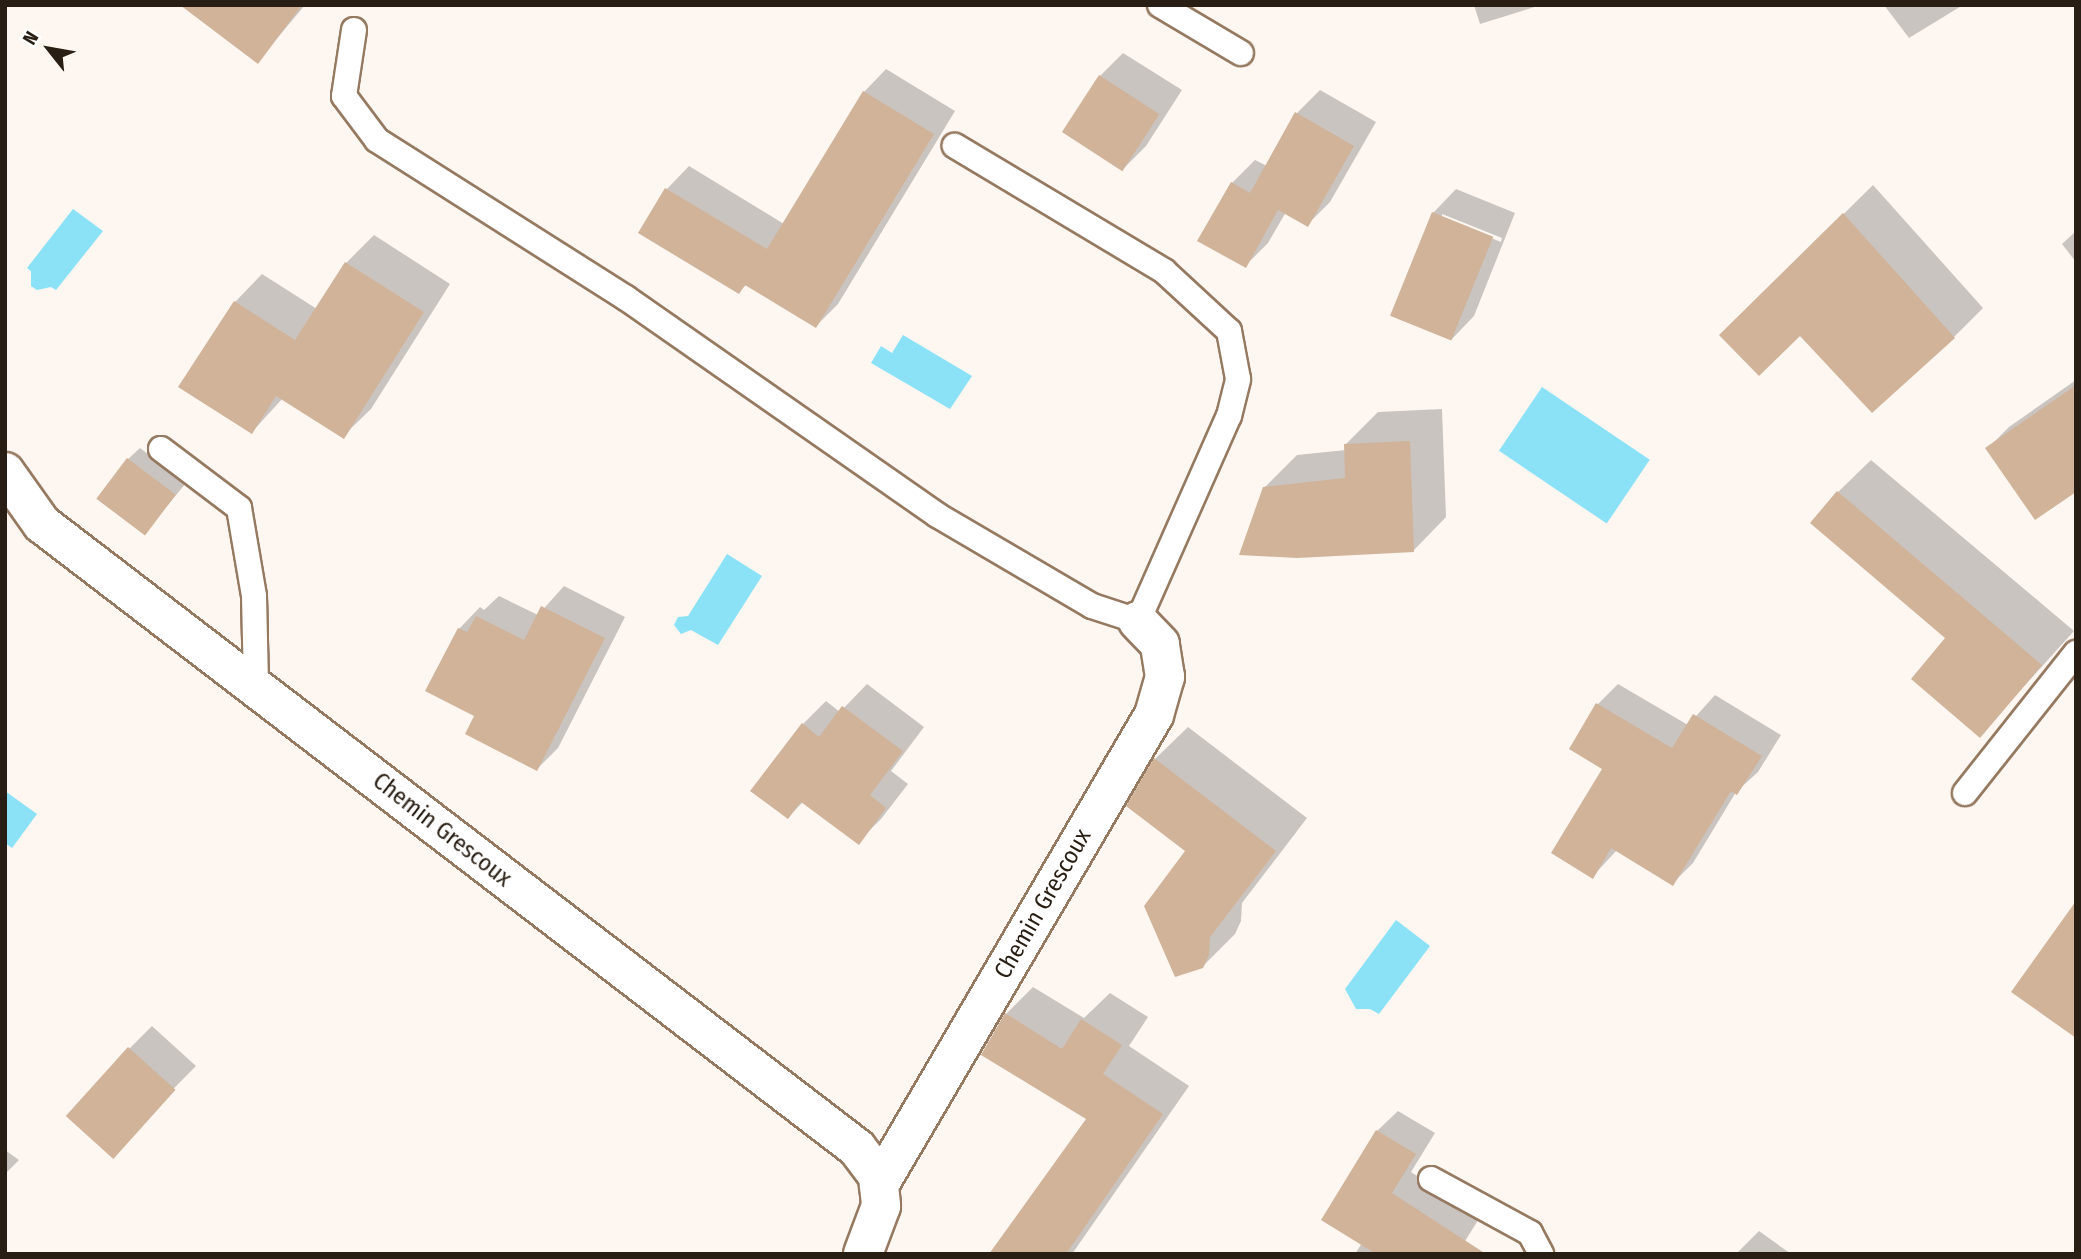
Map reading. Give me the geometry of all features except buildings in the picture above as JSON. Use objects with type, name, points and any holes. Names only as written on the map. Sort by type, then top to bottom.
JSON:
[{"type":"street","name":"Chemin Grescoux","points":[[5,472],[42,524],[857,1148],[878,1176],[881,1206],[863,1254]]},
{"type":"street","name":"Chemin Grescoux","points":[[879,1185],[1154,715],[1165,677],[1160,644],[1138,621]]},
{"type":"lane","points":[[1160,5],[1241,53]]},
{"type":"lane","points":[[354,30],[344,96],[377,140],[626,298],[937,515],[1092,606],[1138,621],[1229,416],[1238,379],[1228,331],[1164,271],[956,146]]},
{"type":"lane","points":[[161,449],[239,508],[254,596],[256,687]]},
{"type":"lane","points":[[1965,793],[2076,653]]},
{"type":"lane","points":[[1431,1178],[1530,1233],[1541,1254]]},
{"type":"water","points":[[73,209],[103,231],[56,290],[51,287],[37,290],[31,286],[31,271],[27,268]]},
{"type":"water","points":[[903,335],[972,376],[950,409],[871,363],[881,346],[892,353]]},
{"type":"water","points":[[1542,387],[1650,460],[1607,524],[1499,451]]},
{"type":"water","points":[[727,554],[762,576],[718,645],[691,630],[681,634],[674,625],[678,617],[688,616]]},
{"type":"water","points":[[5,791],[37,814],[12,848],[5,843]]},
{"type":"water","points":[[1396,920],[1430,946],[1379,1014],[1370,1009],[1356,1009],[1345,989]]}]
